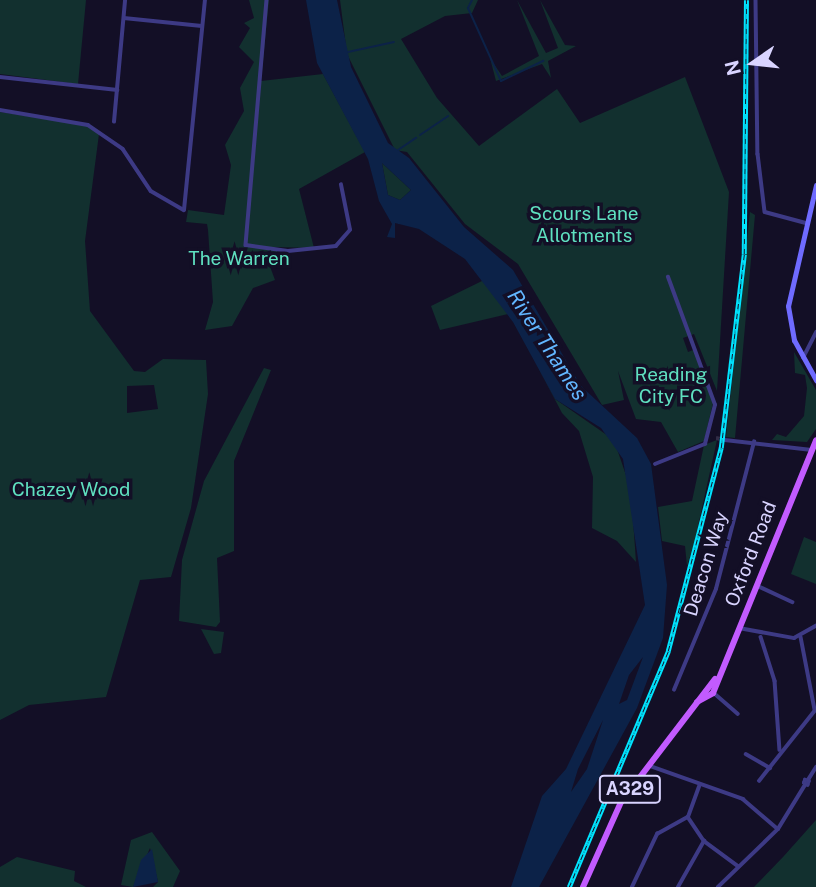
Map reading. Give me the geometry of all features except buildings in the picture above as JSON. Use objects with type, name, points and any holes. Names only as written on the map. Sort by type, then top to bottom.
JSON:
[{"type":"main road","name":"Oxford Road","points":[[710,692],[816,440]]},
{"type":"main road","name":"A329","points":[[583,887],[616,811],[697,702],[710,692]]},
{"type":"street","points":[[114,122],[125,0]]},
{"type":"street","points":[[0,110],[88,125],[123,149],[151,191],[184,210],[205,0]]},
{"type":"street","points":[[267,0],[246,245],[288,251],[336,246],[350,230],[341,185]]},
{"type":"street","points":[[756,0],[758,154],[765,212],[808,223]]},
{"type":"street","points":[[124,18],[202,26]]},
{"type":"street","points":[[0,77],[117,90]]},
{"type":"street","points":[[816,185],[788,306],[803,358],[816,380]]},
{"type":"street","points":[[668,277],[714,399],[710,437]]},
{"type":"street","points":[[803,358],[816,332]]},
{"type":"street","points":[[655,464],[710,437],[716,438]]},
{"type":"street","points":[[725,440],[812,452]]},
{"type":"street","name":"Deacon Way","points":[[674,690],[716,589],[754,442]]},
{"type":"street","points":[[756,586],[793,602]]},
{"type":"street","points":[[739,628],[761,636],[800,636],[816,626]]},
{"type":"street","points":[[761,636],[775,681],[780,750]]},
{"type":"street","points":[[759,781],[780,750],[815,709],[800,636]]},
{"type":"street","points":[[710,692],[738,714]]},
{"type":"street","points":[[746,754],[769,767]]},
{"type":"street","points":[[648,765],[699,787]]},
{"type":"street","points":[[718,887],[778,829],[816,767]]},
{"type":"street","points":[[632,887],[657,834],[688,817],[703,782],[743,799],[778,829]]},
{"type":"street","points":[[688,817],[704,841],[738,866]]},
{"type":"street","points":[[678,887],[704,841]]},
{"type":"green space","points":[[0,0],[86,0],[78,84],[0,74]]},
{"type":"green space","name":"The Warren","points":[[249,0],[269,0],[261,81],[323,74],[365,152],[299,189],[314,248],[273,247],[290,254],[268,261],[275,280],[253,288],[232,326],[205,330],[213,302],[207,224],[186,222],[188,210],[224,215],[231,165],[225,145],[244,111],[240,88],[254,62],[239,47],[250,28],[244,23],[254,18]]},
{"type":"green space","points":[[340,0],[478,0],[472,13],[445,16],[401,39],[437,98],[479,146],[557,89],[580,123],[685,77],[729,192],[717,391],[694,334],[683,338],[688,352],[696,349],[713,403],[704,441],[678,452],[661,422],[636,419],[618,371],[624,400],[602,405],[518,264],[465,224],[407,152],[395,150],[347,54]]},
{"type":"green space","points":[[517,0],[546,53],[558,48],[540,0],[565,45],[576,46],[548,61],[551,78],[542,64],[496,81],[490,58],[502,76],[539,56]]},
{"type":"green space","name":"Chazey Wood","points":[[0,112],[85,125],[99,134],[85,241],[90,311],[134,371],[145,372],[163,359],[206,360],[208,394],[191,508],[171,577],[140,580],[106,697],[29,705],[0,720]],"holes":[[[154,385],[158,409],[127,413],[127,386]]]},
{"type":"green space","points":[[382,163],[411,190],[400,200],[388,195]]},
{"type":"green space","points":[[750,212],[755,215],[735,438],[726,437]]},
{"type":"green space","points":[[484,280],[508,314],[440,330],[431,306]]},
{"type":"green space","points":[[794,352],[816,390],[816,429],[807,442],[772,440],[777,434],[786,437],[804,416],[807,388],[805,375],[795,373]]},
{"type":"green space","points":[[534,360],[555,399],[614,440],[631,490],[636,562],[617,541],[592,528],[593,477],[579,431],[562,413]]},
{"type":"green space","points":[[264,368],[271,370],[234,461],[234,551],[217,558],[220,622],[216,627],[179,621],[182,560],[204,481]]},
{"type":"green space","points":[[717,440],[687,566],[685,546],[662,541],[658,507],[692,501],[704,445]]},
{"type":"green space","points":[[804,537],[816,542],[816,584],[791,574]]},
{"type":"green space","points":[[201,629],[224,632],[221,653],[214,654]]},
{"type":"green space","points":[[816,820],[816,887],[754,887],[783,857]]},
{"type":"green space","points":[[152,832],[180,871],[173,887],[153,887],[158,882],[150,848],[133,887],[121,885],[131,840]]},
{"type":"green space","points":[[17,857],[75,871],[74,881],[86,887],[0,887],[0,867]]},
{"type":"water","name":"River Thames","points":[[306,0],[337,0],[351,67],[388,143],[409,158],[464,227],[513,270],[581,386],[637,438],[651,464],[667,585],[663,638],[637,708],[539,887],[511,887],[542,796],[566,769],[645,605],[623,459],[601,428],[555,399],[513,322],[465,259],[419,229],[395,223],[395,238],[387,237],[392,224],[379,201],[368,159],[317,63]],"holes":[[[382,163],[411,190],[400,200],[388,195]],[[643,657],[627,700],[619,704],[629,675]],[[603,720],[587,769],[571,792],[578,769]]]},
{"type":"water","points":[[152,849],[158,882],[133,887],[141,860]]},
{"type":"waterway","points":[[472,0],[468,8],[501,81],[543,61]]},
{"type":"waterway","points":[[348,52],[394,42]]},
{"type":"waterway","points":[[420,135],[448,116]]},
{"type":"waterway","points":[[398,150],[416,138]]},
{"type":"tunnel","points":[[716,438],[725,440]]},
{"type":"railway","points":[[569,887],[668,651],[721,448],[744,254],[746,0]]},
{"type":"park label","name":"Scours Lane Allotments","points":[[584,225]]},
{"type":"park label","name":"Reading City FC","points":[[671,386]]}]
